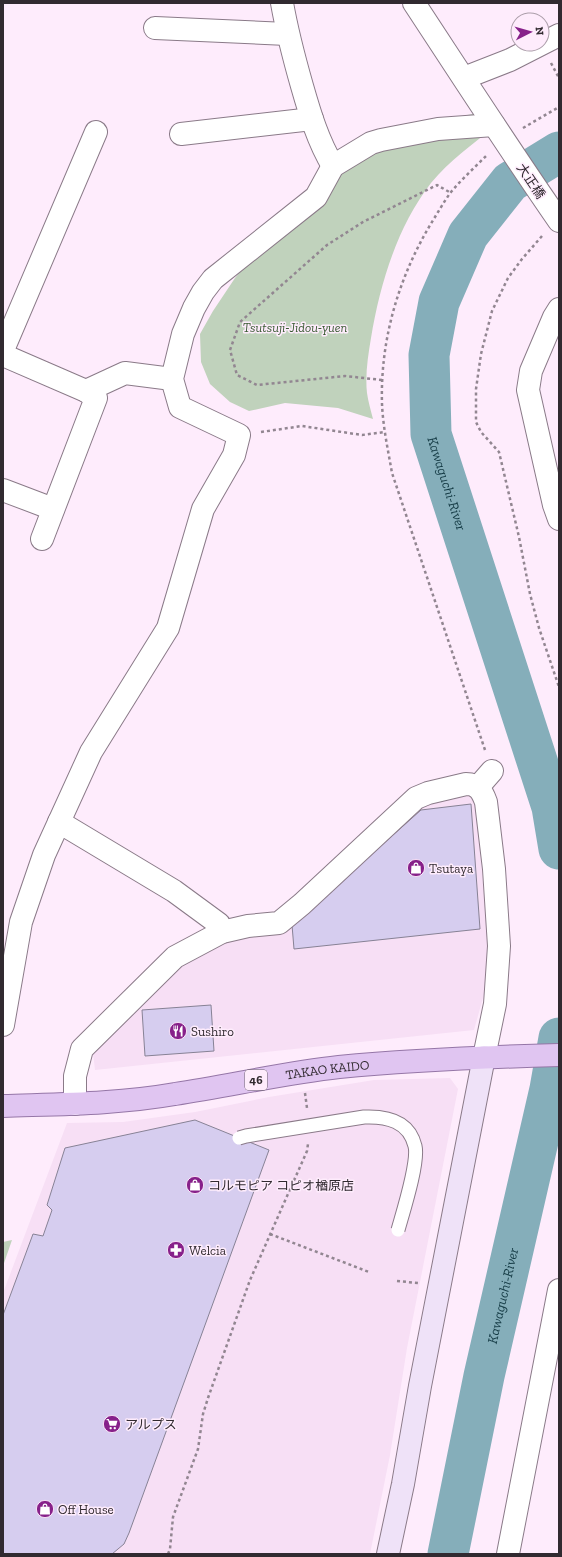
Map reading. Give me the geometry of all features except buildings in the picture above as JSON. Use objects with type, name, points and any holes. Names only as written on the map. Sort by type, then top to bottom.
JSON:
[{"type":"main road","name":"TAKAO KAIDO","points":[[3,1106],[114,1102],[174,1094],[338,1067],[435,1059],[559,1055]]},
{"type":"street","points":[[282,3],[288,34],[312,119],[324,151],[333,166]]},
{"type":"street","name":"大正橋","points":[[414,3],[499,133],[559,221]]},
{"type":"street","points":[[155,28],[288,34]]},
{"type":"street","points":[[464,78],[510,60],[559,35]]},
{"type":"street","points":[[181,134],[312,119]]},
{"type":"street","points":[[3,1025],[21,922],[44,855],[91,752],[168,628],[203,509],[234,455],[239,435],[180,407],[172,379],[183,334],[194,308],[203,292],[213,279],[316,197],[333,166],[371,144],[382,140],[438,129],[499,133]]},
{"type":"street","points":[[3,350],[96,132]]},
{"type":"street","points":[[559,309],[530,370],[528,390],[554,505],[559,519]]},
{"type":"street","points":[[3,355],[86,391],[96,398],[42,539]]},
{"type":"street","points":[[86,391],[124,373],[172,379]]},
{"type":"street","points":[[3,490],[53,509]]},
{"type":"street","points":[[75,1104],[75,1076],[82,1049],[175,957],[222,932],[248,926],[280,923],[356,852],[421,795],[466,784],[473,784],[485,779]]},
{"type":"street","points":[[388,1554],[403,1484],[420,1386],[494,1004],[499,946],[494,869],[486,802],[483,793],[485,779]]},
{"type":"street","points":[[59,822],[174,891],[219,924],[222,932]]},
{"type":"street","points":[[508,1554],[559,1290]]},
{"type":"lane","points":[[239,1138],[364,1117],[378,1116],[392,1119],[405,1128],[415,1146],[416,1159],[398,1230]]},
{"type":"path","points":[[485,779],[392,473],[382,405],[382,380],[387,336],[398,294],[415,252],[451,192],[473,168],[499,133],[520,129],[559,107]]},
{"type":"path","points":[[382,380],[344,376],[256,385],[237,375],[230,350],[240,322],[327,245],[363,222],[437,185],[451,192]]},
{"type":"path","points":[[559,221],[536,242],[508,278],[492,311],[481,354],[476,389],[476,422],[481,432],[500,452],[519,536],[530,594],[539,628],[559,687]]},
{"type":"path","points":[[239,435],[302,426],[362,435],[385,432]]},
{"type":"path","points":[[303,1072],[308,1113]]},
{"type":"path","points":[[168,1554],[170,1549],[173,1517],[198,1449],[203,1414],[250,1280],[307,1151],[309,1143]]},
{"type":"path","points":[[270,1234],[369,1272]]},
{"type":"path","points":[[397,1281],[420,1283]]},
{"type":"shaded area","points":[[475,795],[488,938],[486,987],[474,1030],[95,1070],[93,1053],[170,971],[221,942],[279,925],[422,802]]},
{"type":"shaded area","points":[[450,1078],[458,1089],[407,1348],[390,1455],[370,1554],[3,1554],[3,1293],[67,1123],[123,1122],[195,1112],[269,1097],[374,1080]]},
{"type":"green space","name":"Tsutsuji-Jidou-yuen","points":[[488,111],[495,126],[453,160],[431,183],[419,200],[399,237],[379,297],[368,359],[366,379],[367,393],[373,419],[338,408],[285,403],[249,411],[230,402],[210,384],[201,362],[200,334],[235,278],[341,149],[399,128]]},
{"type":"green space","points":[[12,1240],[3,1266],[3,1242]]},
{"type":"waterway","name":"Kawaguchi-River","points":[[559,152],[510,182],[468,235],[439,302],[429,355],[431,434],[552,807],[559,849]]},
{"type":"waterway","name":"Kawaguchi-River","points":[[448,1554],[484,1376],[550,1089],[559,1038]]},
{"type":"place","name":"Tsutaya","points":[[416,868]]},
{"type":"place","name":"Sushiro","points":[[178,1031]]},
{"type":"place","name":"コルモピア コピオ楢原店","points":[[195,1185]]},
{"type":"place","name":"Welcia","points":[[176,1250]]},
{"type":"place","name":"アルプス","points":[[112,1424]]},
{"type":"place","name":"Off House","points":[[45,1509]]}]
